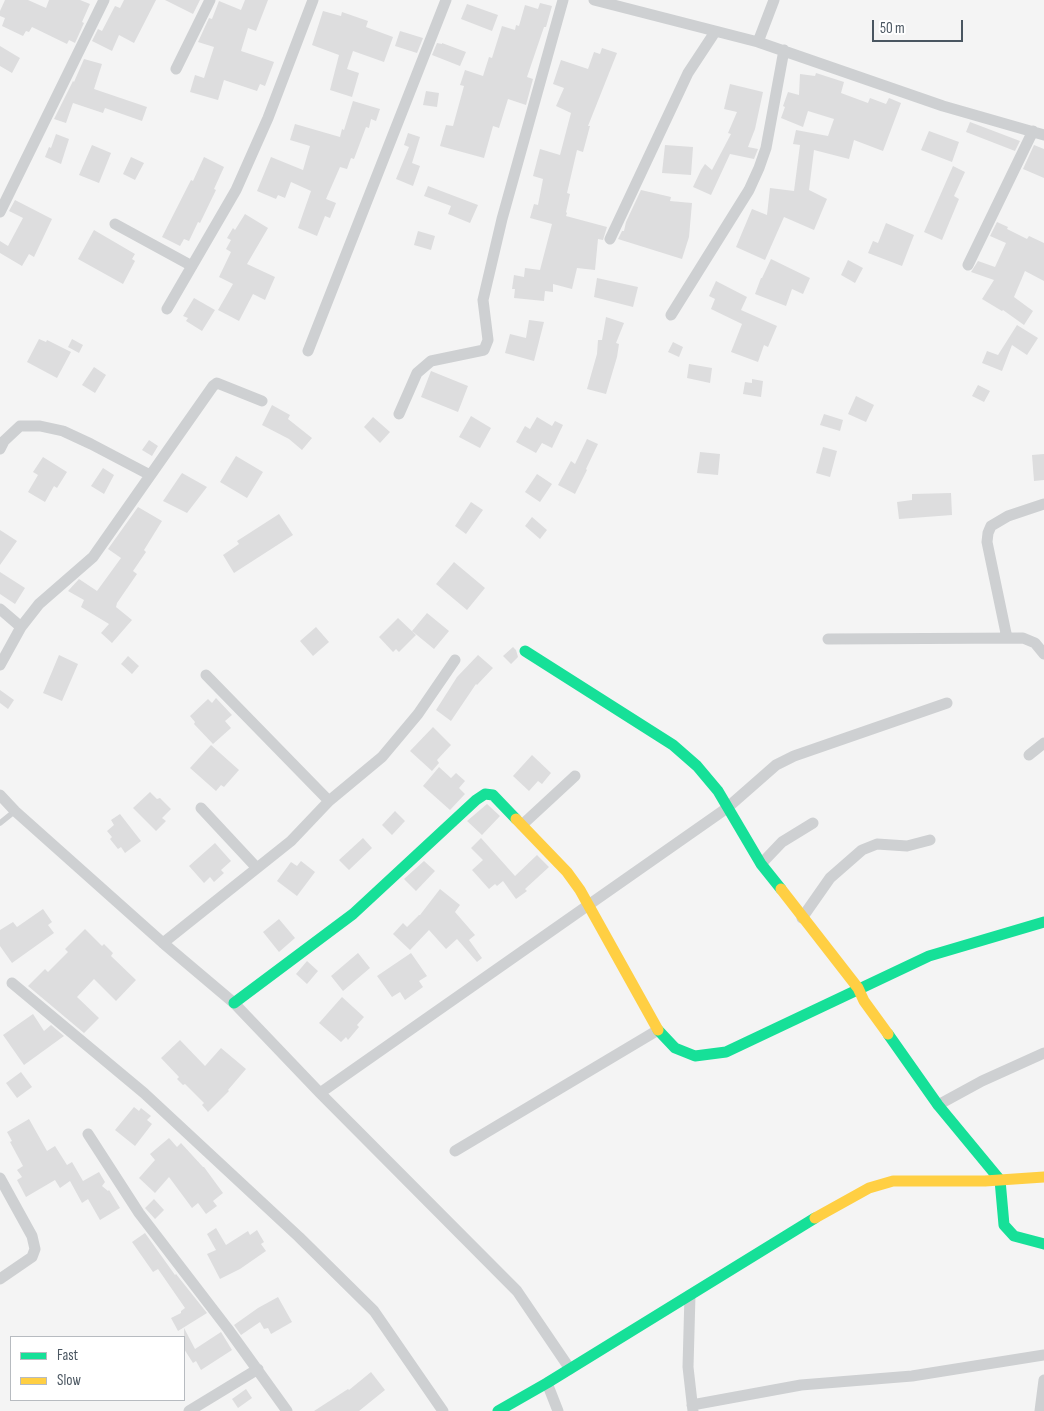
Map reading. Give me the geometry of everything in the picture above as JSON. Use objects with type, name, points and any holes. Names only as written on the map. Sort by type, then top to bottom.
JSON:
[{"type":"street","points":[[0,212],[104,0]]},
{"type":"street","points":[[176,69],[210,0]]},
{"type":"street","points":[[168,309],[236,190],[268,118],[313,0]]},
{"type":"street","points":[[308,351],[446,0]]},
{"type":"street","points":[[399,414],[417,373],[431,361],[484,350],[488,340],[483,300],[502,219],[563,0]]},
{"type":"street","points":[[594,0],[663,16],[715,32],[758,42],[943,106],[1039,133],[968,266]]},
{"type":"street","points":[[758,42],[774,0]]},
{"type":"street","points":[[610,239],[688,73],[715,32]]},
{"type":"street","points":[[671,315],[749,190],[759,168],[766,148],[784,50]]},
{"type":"street","points":[[115,224],[192,266]]},
{"type":"street","points":[[0,664],[21,627],[49,595],[93,557],[213,386],[217,383],[262,401]]},
{"type":"street","points":[[0,449],[4,441],[20,426],[40,426],[63,431],[150,475]]},
{"type":"street","points":[[1008,638],[987,542],[988,533],[990,526],[1008,516],[1044,504]]},
{"type":"street","points":[[0,609],[21,627]]},
{"type":"street","points":[[828,639],[1023,638],[1030,640],[1044,654]]},
{"type":"street","points":[[525,651],[673,745],[697,766],[718,791],[761,864],[858,988],[864,1001],[938,1105],[1000,1180],[1004,1225],[1014,1236],[1044,1244]]},
{"type":"street","points":[[163,943],[291,841],[329,801],[382,757],[418,714],[455,660]]},
{"type":"street","points":[[206,675],[329,801]]},
{"type":"street","points":[[320,1093],[727,808],[776,764],[947,703]]},
{"type":"street","points":[[1029,755],[1044,744]]},
{"type":"street","points":[[522,825],[575,776]]},
{"type":"street","points":[[234,1003],[353,914],[468,806],[484,794],[493,795],[567,872],[580,890],[658,1030],[675,1048],[695,1056],[726,1052],[929,956],[1044,922]]},
{"type":"street","points":[[0,795],[163,943],[234,1003],[320,1093],[517,1291],[570,1369]]},
{"type":"street","points":[[201,808],[256,867]]},
{"type":"street","points":[[761,864],[782,842],[813,823]]},
{"type":"street","points":[[802,918],[830,878],[862,850],[877,844],[907,846],[930,840]]},
{"type":"street","points":[[12,983],[144,1093],[313,1250],[374,1311],[443,1411]]},
{"type":"street","points":[[454,1151],[658,1030]]},
{"type":"street","points":[[938,1105],[982,1081],[1044,1053]]},
{"type":"street","points":[[88,1134],[139,1213],[258,1369],[287,1411]]},
{"type":"street","points":[[498,1411],[548,1383],[837,1205],[869,1188],[893,1181],[1000,1180],[1044,1177]]},
{"type":"street","points":[[0,1178],[32,1236],[34,1249],[32,1257],[0,1279]]},
{"type":"street","points":[[690,1295],[688,1367],[693,1408],[801,1385],[912,1376],[1044,1355]]},
{"type":"street","points":[[189,1411],[258,1369]]},
{"type":"street","points":[[1040,1411],[1044,1380]]},
{"type":"street","points":[[548,1383],[558,1411]]},
{"type":"lane","points":[[0,823],[16,811]]},
{"type":"building","points":[[5,0],[28,0],[46,8],[49,0],[80,0],[90,4],[75,43],[69,40],[67,44],[32,27],[23,36],[2,26],[5,18],[0,16],[0,11]]},
{"type":"building","points":[[124,0],[156,0],[134,43],[119,35],[112,51],[92,41],[98,29],[102,31],[115,6],[120,8]]},
{"type":"building","points":[[165,0],[200,0],[193,14]]},
{"type":"building","points":[[245,0],[268,0],[256,31],[248,28],[241,51],[274,62],[265,86],[260,84],[257,91],[224,80],[218,100],[190,92],[195,75],[204,78],[214,47],[198,42],[209,18],[212,19],[219,1],[241,10]]},
{"type":"building","points":[[540,3],[552,6],[527,77],[533,79],[526,105],[508,99],[499,128],[493,126],[484,158],[440,146],[446,125],[453,126],[464,86],[460,85],[465,70],[483,76],[489,57],[492,58],[502,26],[515,30],[516,25],[519,26],[525,5],[538,9]]},
{"type":"building","points":[[467,4],[498,15],[492,31],[461,19]]},
{"type":"building","points":[[323,11],[341,16],[342,12],[368,21],[366,27],[393,37],[384,62],[353,51],[347,69],[359,73],[352,97],[330,90],[339,55],[312,45]]},
{"type":"building","points":[[400,31],[423,38],[417,53],[395,46]]},
{"type":"building","points":[[437,43],[466,52],[460,66],[432,55]]},
{"type":"building","points":[[0,46],[20,58],[12,73],[0,66]]},
{"type":"building","points":[[602,48],[617,53],[588,126],[590,126],[583,152],[577,150],[567,193],[570,194],[566,212],[566,216],[607,227],[603,240],[598,239],[595,270],[577,268],[572,289],[553,284],[553,292],[545,291],[544,301],[514,298],[515,289],[512,289],[514,275],[524,277],[525,268],[540,270],[552,224],[530,218],[534,204],[538,205],[543,179],[533,176],[540,149],[560,155],[571,113],[556,106],[564,88],[553,84],[561,60],[588,69],[594,52],[600,54]]},
{"type":"building","points":[[84,59],[102,64],[94,89],[147,107],[142,121],[105,108],[103,113],[73,103],[66,123],[54,119]]},
{"type":"building","points":[[816,73],[844,82],[841,93],[868,103],[870,98],[886,104],[889,98],[901,103],[883,151],[854,140],[849,159],[814,150],[809,190],[827,199],[814,230],[784,217],[765,260],[736,247],[752,209],[767,215],[770,188],[794,191],[800,145],[793,144],[796,130],[828,136],[834,119],[808,111],[803,127],[781,118],[788,92],[799,95],[800,74],[815,76]]},
{"type":"building","points":[[730,84],[763,92],[755,129],[748,147],[758,149],[754,159],[730,154],[711,195],[693,187],[705,164],[712,170],[731,134],[728,133],[737,112],[724,109]]},
{"type":"building","points":[[426,91],[439,93],[437,107],[423,105]]},
{"type":"building","points":[[353,101],[380,109],[376,121],[371,119],[369,128],[366,127],[354,159],[351,158],[347,169],[340,167],[326,199],[336,203],[330,218],[325,216],[317,236],[298,228],[311,191],[291,182],[285,198],[278,195],[276,199],[257,191],[271,157],[303,170],[310,146],[290,140],[295,124],[340,137]]},
{"type":"building","points":[[970,122],[1020,141],[1015,151],[966,132]]},
{"type":"building","points":[[929,131],[959,142],[952,162],[921,150]]},
{"type":"building","points":[[408,133],[420,137],[412,163],[420,166],[413,186],[396,179],[409,147],[404,145]]},
{"type":"building","points":[[56,134],[69,139],[61,164],[45,157],[49,147],[51,148]]},
{"type":"building","points":[[92,145],[111,153],[99,183],[79,175]]},
{"type":"building","points":[[665,145],[693,147],[691,175],[662,173]]},
{"type":"building","points":[[1034,145],[1044,149],[1044,178],[1023,169]]},
{"type":"building","points":[[131,157],[144,163],[135,180],[123,174]]},
{"type":"building","points":[[204,157],[224,167],[214,189],[216,190],[200,223],[198,222],[189,241],[184,239],[180,246],[162,237]]},
{"type":"building","points":[[953,166],[965,172],[954,196],[959,199],[942,240],[924,232]]},
{"type":"building","points":[[428,186],[478,205],[470,223],[448,214],[451,206],[424,196]]},
{"type":"building","points":[[641,190],[671,197],[670,201],[692,203],[689,237],[682,259],[618,239],[622,231],[624,231],[626,222]]},
{"type":"building","points":[[15,200],[52,219],[34,257],[29,254],[22,266],[0,253],[0,241],[8,246],[23,218],[9,211]]},
{"type":"building","points":[[245,214],[268,228],[247,264],[275,277],[265,300],[253,294],[239,321],[218,310],[233,284],[219,277],[231,252],[226,249],[231,240],[227,238],[233,228],[235,230]]},
{"type":"building","points":[[997,222],[1027,239],[1029,236],[1044,243],[1044,281],[1025,271],[1014,297],[1033,311],[1024,325],[1003,310],[982,299],[994,280],[971,272],[978,261],[995,267],[1006,243],[990,236]]},
{"type":"building","points":[[886,223],[914,235],[902,266],[868,253],[873,241],[878,243]]},
{"type":"building","points":[[94,230],[135,254],[132,259],[135,261],[123,284],[78,259]]},
{"type":"building","points":[[418,231],[435,236],[431,250],[414,245]]},
{"type":"building","points":[[771,259],[810,278],[803,294],[792,289],[786,306],[755,294]]},
{"type":"building","points":[[848,260],[863,268],[855,283],[841,275]]},
{"type":"building","points":[[597,278],[638,287],[633,307],[594,297]]},
{"type":"building","points":[[716,281],[747,297],[741,310],[777,326],[768,347],[764,345],[758,362],[731,352],[742,324],[711,309],[715,299],[709,296]]},
{"type":"building","points":[[194,298],[215,310],[202,331],[186,321],[188,318],[183,316]]},
{"type":"building","points":[[606,317],[624,323],[616,343],[619,344],[617,357],[606,394],[587,389],[597,354],[598,340],[602,340]]},
{"type":"building","points":[[529,320],[544,322],[534,361],[505,353],[510,334],[526,338]]},
{"type":"building","points":[[1017,325],[1038,338],[1027,355],[1012,345],[1002,371],[982,363],[987,351],[998,355]]},
{"type":"building","points":[[39,339],[46,342],[47,340],[71,352],[57,378],[27,362]]},
{"type":"building","points":[[72,339],[83,345],[79,353],[68,347]]},
{"type":"building","points":[[673,342],[683,347],[679,357],[668,352]]},
{"type":"building","points":[[689,364],[712,368],[710,383],[687,378]]},
{"type":"building","points":[[94,367],[106,375],[95,393],[82,385]]},
{"type":"building","points":[[431,371],[468,386],[458,412],[421,397]]},
{"type":"building","points":[[752,379],[763,381],[761,397],[743,394],[745,382],[752,383]]},
{"type":"building","points":[[978,385],[990,391],[984,402],[972,396]]},
{"type":"building","points":[[856,396],[874,405],[866,422],[848,414]]},
{"type":"building","points":[[272,405],[290,415],[288,419],[312,438],[302,450],[289,439],[262,425]]},
{"type":"building","points":[[824,414],[843,420],[840,431],[820,425]]},
{"type":"building","points":[[471,416],[491,428],[480,448],[459,437]]},
{"type":"building","points":[[373,417],[390,432],[380,443],[364,427]]},
{"type":"building","points":[[537,417],[552,426],[555,421],[563,425],[552,448],[542,443],[536,453],[516,442],[525,426],[530,429]]},
{"type":"building","points":[[587,439],[598,444],[575,494],[558,485],[571,461],[575,464]]},
{"type":"building","points":[[149,440],[158,446],[152,456],[142,450]]},
{"type":"building","points":[[823,447],[837,451],[830,477],[816,473]]},
{"type":"building","points":[[700,452],[720,454],[718,475],[697,473]]},
{"type":"building","points":[[1044,454],[1044,480],[1034,481],[1032,455]]},
{"type":"building","points":[[236,456],[263,472],[247,498],[220,482]]},
{"type":"building","points":[[43,457],[67,472],[57,488],[54,486],[45,502],[28,492],[38,475],[33,472]]},
{"type":"building","points":[[103,468],[114,475],[104,494],[91,486]]},
{"type":"building","points":[[182,473],[207,487],[187,513],[163,501]]},
{"type":"building","points":[[537,474],[552,484],[540,502],[525,492]]},
{"type":"building","points":[[951,493],[952,515],[899,519],[897,502],[912,500],[912,494]]},
{"type":"building","points":[[471,502],[483,510],[466,534],[455,526]]},
{"type":"building","points":[[138,507],[162,521],[144,550],[146,552],[133,571],[137,574],[117,603],[116,607],[132,620],[112,643],[101,633],[109,624],[81,607],[84,600],[68,591],[79,579],[97,591],[121,558],[108,549]]},
{"type":"building","points":[[279,514],[293,535],[234,573],[223,555],[239,544],[237,541]]},
{"type":"building","points":[[532,517],[547,530],[540,539],[525,526]]},
{"type":"building","points":[[0,530],[17,541],[0,565]]},
{"type":"building","points":[[454,562],[485,588],[467,610],[436,584]]},
{"type":"building","points":[[0,572],[25,588],[15,604],[0,594]]},
{"type":"building","points":[[427,613],[449,631],[434,649],[412,631]]},
{"type":"building","points":[[398,618],[416,635],[399,652],[396,649],[393,652],[379,637]]},
{"type":"building","points":[[316,627],[329,642],[313,656],[300,641]]},
{"type":"building","points":[[513,647],[518,657],[511,664],[503,656]]},
{"type":"building","points":[[59,655],[78,664],[62,701],[43,693]]},
{"type":"building","points":[[478,655],[493,668],[476,684],[451,721],[436,710],[457,677]]},
{"type":"building","points":[[128,656],[139,666],[132,674],[121,664]]},
{"type":"building","points":[[0,690],[14,700],[8,709],[0,703]]},
{"type":"building","points":[[216,698],[232,715],[225,721],[231,728],[213,744],[194,724],[195,722],[190,716],[208,699],[212,703]]},
{"type":"building","points":[[433,727],[451,745],[437,760],[439,763],[432,771],[410,751]]},
{"type":"building","points":[[211,745],[239,770],[224,787],[221,785],[216,791],[190,768]]},
{"type":"building","points":[[532,755],[551,773],[542,784],[538,781],[529,791],[513,776]]},
{"type":"building","points":[[439,767],[451,778],[456,773],[465,781],[459,788],[465,794],[450,810],[423,786]]},
{"type":"building","points":[[150,792],[157,799],[160,798],[171,809],[162,818],[166,821],[156,831],[133,808]]},
{"type":"building","points":[[487,804],[500,816],[482,835],[467,821]]},
{"type":"building","points":[[395,811],[405,821],[392,835],[382,825]]},
{"type":"building","points":[[120,814],[141,841],[125,853],[121,847],[118,849],[110,839],[112,837],[107,831],[114,825],[111,820]]},
{"type":"building","points":[[363,838],[372,848],[349,870],[339,860]]},
{"type":"building","points":[[481,838],[515,876],[537,855],[549,867],[525,889],[527,891],[516,899],[503,881],[489,889],[472,870],[483,860],[471,848]]},
{"type":"building","points":[[215,843],[231,861],[221,870],[224,873],[214,882],[210,877],[204,883],[189,866]]},
{"type":"building","points":[[301,861],[315,872],[297,896],[277,881],[291,862],[297,866]]},
{"type":"building","points":[[424,861],[435,871],[416,891],[404,879]]},
{"type":"building","points":[[440,889],[460,905],[455,912],[475,935],[469,940],[482,958],[477,962],[457,939],[446,949],[429,930],[410,950],[393,934],[403,923],[407,927],[420,915]]},
{"type":"building","points":[[43,909],[52,922],[48,925],[54,933],[12,963],[0,946],[0,930],[13,922],[17,927]]},
{"type":"building","points":[[279,919],[295,938],[279,952],[263,932]]},
{"type":"building","points":[[85,929],[102,946],[104,944],[113,953],[111,956],[136,980],[116,1001],[94,979],[77,997],[99,1018],[84,1033],[28,986],[45,969],[48,972],[68,952],[65,949]]},
{"type":"building","points":[[358,953],[370,968],[343,991],[331,976]]},
{"type":"building","points":[[411,953],[427,976],[419,981],[423,987],[405,1000],[400,992],[392,997],[377,976]]},
{"type":"building","points":[[307,961],[318,971],[307,984],[296,974]]},
{"type":"building","points":[[342,997],[364,1017],[357,1025],[359,1027],[348,1040],[346,1037],[341,1042],[319,1023]]},
{"type":"building","points":[[33,1014],[44,1031],[51,1025],[64,1036],[24,1065],[3,1035]]},
{"type":"building","points":[[180,1040],[205,1066],[221,1048],[246,1069],[229,1091],[208,1112],[202,1105],[204,1103],[185,1084],[183,1085],[177,1079],[179,1077],[161,1058]]},
{"type":"building","points":[[21,1072],[32,1087],[17,1098],[6,1083]]},
{"type":"building","points":[[134,1107],[139,1111],[141,1108],[151,1116],[147,1120],[152,1124],[135,1146],[115,1130]]},
{"type":"building","points":[[29,1119],[47,1151],[55,1146],[67,1165],[72,1162],[83,1181],[99,1172],[105,1182],[102,1186],[109,1190],[120,1208],[100,1220],[88,1199],[82,1203],[70,1181],[60,1188],[55,1180],[26,1197],[17,1180],[22,1177],[17,1170],[23,1166],[10,1142],[12,1141],[7,1132]]},
{"type":"building","points":[[169,1138],[177,1147],[181,1143],[204,1167],[223,1193],[213,1201],[217,1206],[206,1214],[198,1203],[192,1208],[169,1177],[155,1193],[139,1178],[155,1160],[150,1154]]},
{"type":"building","points":[[154,1199],[164,1210],[155,1219],[145,1208]]},
{"type":"building","points":[[216,1228],[226,1245],[248,1231],[250,1235],[257,1230],[264,1242],[261,1244],[266,1251],[240,1269],[220,1279],[207,1254],[216,1250],[207,1234]]},
{"type":"building","points":[[145,1233],[175,1275],[207,1313],[178,1331],[171,1318],[181,1313],[185,1308],[158,1269],[153,1272],[132,1242]]},
{"type":"building","points":[[278,1297],[292,1322],[271,1334],[268,1328],[264,1329],[260,1322],[241,1335],[234,1325]]},
{"type":"building","points":[[184,1328],[195,1349],[221,1332],[232,1350],[201,1370],[196,1361],[193,1363],[185,1351]]},
{"type":"building","points":[[371,1372],[385,1390],[359,1411],[314,1411],[349,1390]]},
{"type":"building","points":[[246,1389],[252,1398],[238,1408],[232,1399]]},
{"type":"traffic: fast","points":[[525,651],[673,745],[697,766],[718,791],[761,864],[781,889]]},
{"type":"traffic: fast","points":[[234,1003],[353,914],[476,800],[485,794],[493,795],[516,819]]},
{"type":"traffic: fast","points":[[658,1030],[675,1048],[695,1056],[726,1052],[929,956],[1044,922]]},
{"type":"traffic: fast","points":[[888,1034],[938,1105],[1000,1180],[1004,1225],[1014,1236],[1044,1244]]},
{"type":"traffic: fast","points":[[498,1411],[547,1383],[815,1218]]},
{"type":"traffic: slow","points":[[516,819],[567,872],[580,890],[658,1030]]},
{"type":"traffic: slow","points":[[781,889],[858,988],[864,1001],[888,1034]]},
{"type":"traffic: slow","points":[[815,1218],[869,1188],[893,1181],[985,1181],[1044,1177]]}]
